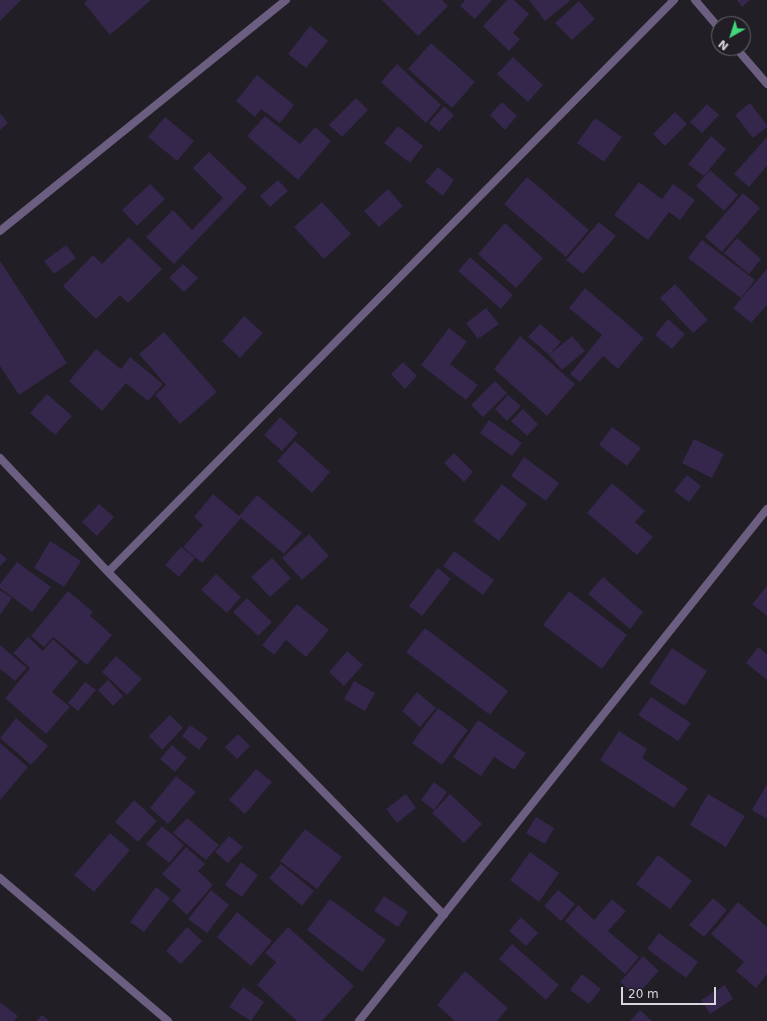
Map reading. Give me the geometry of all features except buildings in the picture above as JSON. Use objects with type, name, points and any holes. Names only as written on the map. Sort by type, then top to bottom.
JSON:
[{"type":"street","points":[[0,231],[286,0]]},
{"type":"street","points":[[108,572],[674,0]]},
{"type":"street","points":[[695,0],[711,19]]},
{"type":"street","points":[[743,56],[767,84]]},
{"type":"street","points":[[0,458],[108,572],[444,915]]},
{"type":"street","points":[[359,1021],[767,509]]},
{"type":"street","points":[[0,878],[168,1021]]}]
